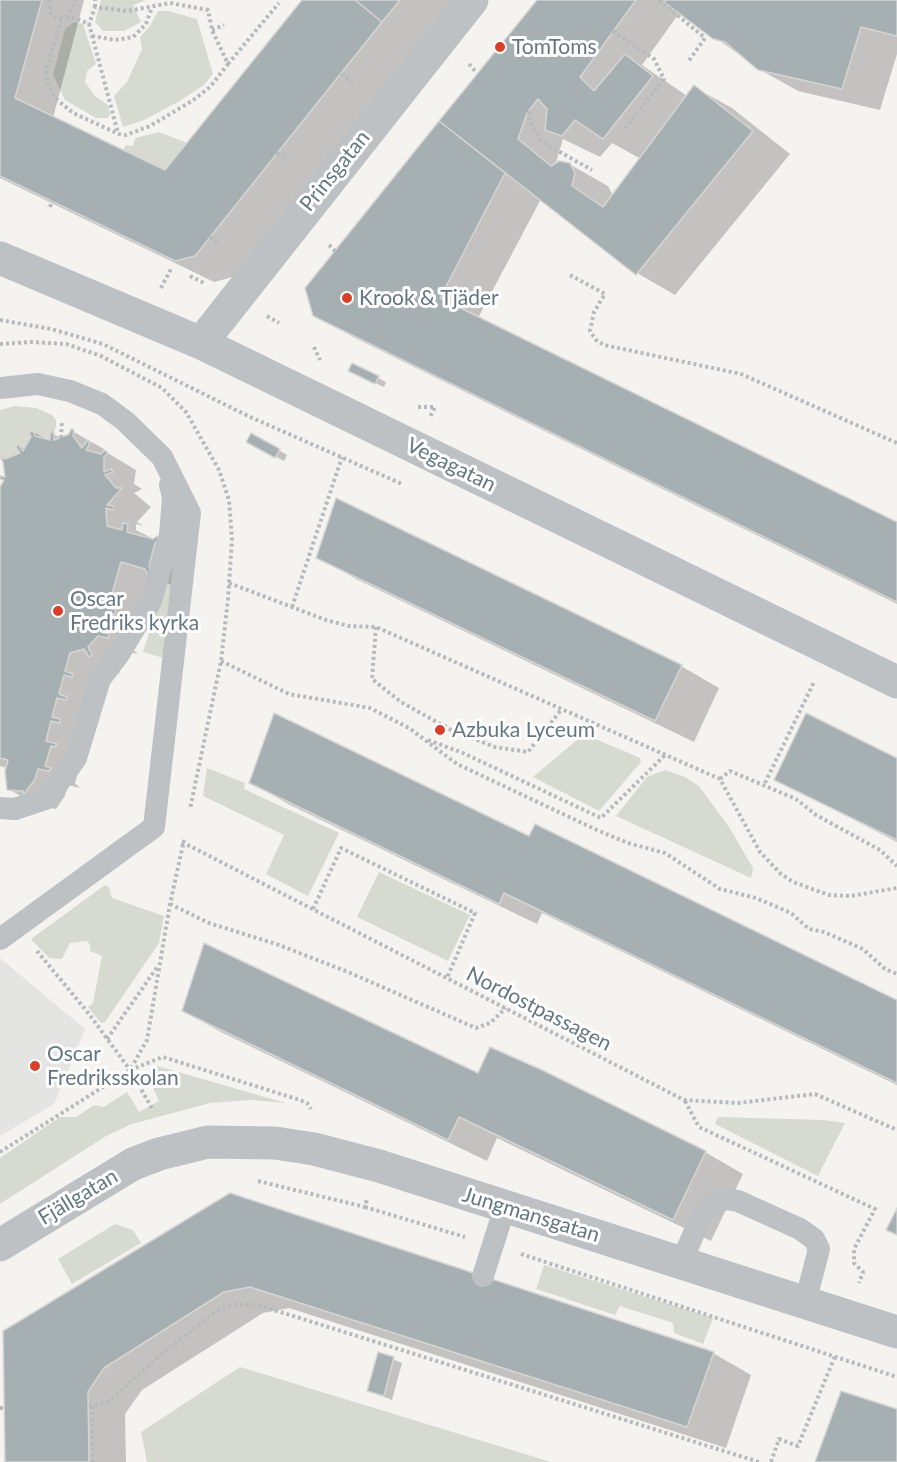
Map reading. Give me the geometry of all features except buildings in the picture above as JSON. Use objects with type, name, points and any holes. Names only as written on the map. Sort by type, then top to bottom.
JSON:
[{"type":"street","name":"Prinsgatan","points":[[201,343],[472,0]]},
{"type":"street","name":"Vegagatan","points":[[0,258],[201,343],[897,682]]},
{"type":"street","name":"Jungmansgatan","points":[[159,1154],[208,1142],[275,1143],[314,1149],[379,1166],[682,1261],[897,1332]]},
{"type":"street","name":"Fjällgatan","points":[[0,1245],[133,1164],[159,1154]]},
{"type":"lane","points":[[0,388],[38,384],[70,391],[102,404],[162,457],[190,513],[154,827],[0,939]]},
{"type":"lane","points":[[0,808],[15,809],[48,798],[76,758],[100,679],[119,654],[151,601],[170,535],[173,497],[162,457]]},
{"type":"lane","points":[[682,1261],[702,1214],[714,1203],[726,1199],[738,1201],[800,1229],[814,1239],[819,1249],[805,1303]]},
{"type":"lane","points":[[483,1276],[505,1207]]},
{"type":"path","points":[[50,0],[51,14],[61,19],[74,18],[89,24]]},
{"type":"path","points":[[67,18],[75,0]]},
{"type":"path","points":[[95,0],[89,24],[119,134]]},
{"type":"path","points":[[659,0],[705,38],[688,62]]},
{"type":"path","points":[[95,7],[128,11],[170,3],[208,10],[212,30],[228,64]]},
{"type":"path","points":[[61,19],[46,71],[48,85],[55,98],[73,112],[119,134],[126,135],[150,126],[192,101],[210,87],[279,3]]},
{"type":"path","points":[[92,36],[115,40],[133,37],[146,24],[152,7]]},
{"type":"path","points":[[212,30],[224,25]]},
{"type":"path","points":[[613,31],[654,59],[664,79],[625,128]]},
{"type":"path","points":[[469,64],[477,73]]},
{"type":"path","points":[[341,74],[352,81]]},
{"type":"path","points":[[529,111],[531,124],[542,142],[592,170]]},
{"type":"path","points":[[277,153],[287,160]]},
{"type":"path","points":[[50,207],[52,201]]},
{"type":"path","points":[[210,237],[218,243]]},
{"type":"path","points":[[329,245],[335,251]]},
{"type":"path","points":[[570,274],[605,294],[594,312],[590,331],[596,340],[604,345],[741,374],[897,443]]},
{"type":"path","points":[[0,320],[51,329],[103,344],[127,355]]},
{"type":"path","points":[[245,410],[248,416]]},
{"type":"path","points":[[61,438],[63,411]]},
{"type":"path","points":[[292,607],[343,458],[319,443]]},
{"type":"path","points":[[229,583],[349,626],[376,627],[720,779],[760,852],[781,874],[812,890],[829,895],[850,896],[897,888]]},
{"type":"path","points":[[376,627],[372,679],[401,702],[451,730],[495,747],[528,752],[561,710]]},
{"type":"path","points":[[221,661],[289,694],[370,708],[421,738],[457,764],[628,843],[665,853],[720,889],[756,898],[791,913],[809,929],[824,932],[863,949],[885,969],[897,974]]},
{"type":"path","points":[[765,783],[814,682]]},
{"type":"path","points":[[421,738],[463,753],[602,818],[665,755]]},
{"type":"path","points":[[720,779],[730,771],[765,783],[796,799],[816,815],[880,850],[897,866]]},
{"type":"path","name":"Nordostpassagen","points":[[170,904],[184,843],[684,1100],[738,1103],[815,1094],[897,1130]]},
{"type":"path","points":[[313,909],[341,848],[475,913],[447,978]]},
{"type":"path","points":[[130,1070],[147,1040],[170,904],[209,923],[279,945],[348,972],[476,1028],[490,1023],[506,1008]]},
{"type":"path","points":[[35,948],[130,1070],[153,1110]]},
{"type":"path","points":[[107,1039],[160,963]]},
{"type":"path","points":[[0,1152],[130,1070],[163,1057],[307,1102],[311,1109]]},
{"type":"path","points":[[684,1100],[699,1127],[875,1209],[854,1249],[854,1263],[863,1272],[859,1281]]},
{"type":"path","points":[[365,1207],[379,1166]]},
{"type":"path","points":[[254,1180],[365,1207],[493,1245],[702,1311],[897,1377]]},
{"type":"path","points":[[93,1462],[91,1407],[110,1401],[152,1362],[216,1311],[236,1304],[258,1305],[759,1462]]},
{"type":"path","points":[[771,1462],[779,1440],[798,1446],[814,1405]]},
{"type":"shaded area","points":[[101,0],[146,0],[133,5],[141,22],[124,31],[103,31],[95,22]]},
{"type":"shaded area","points":[[158,11],[168,11],[197,19],[213,74],[204,85],[178,102],[144,120],[123,127],[114,96],[127,82],[142,49],[140,37],[150,26]]},
{"type":"shaded area","points":[[74,22],[83,24],[96,64],[87,71],[85,82],[95,96],[108,105],[110,114],[108,118],[96,118],[65,100],[53,75],[65,29]]},
{"type":"shaded area","points":[[159,132],[187,143],[165,170],[123,150],[126,145],[133,146],[135,138]]},
{"type":"shaded area","points":[[15,406],[36,408],[52,415],[56,420],[56,426],[54,432],[50,433],[50,440],[35,436],[33,431],[30,431],[31,437],[23,451],[18,445],[16,447],[20,453],[5,459],[0,457],[0,410]]},
{"type":"shaded area","points":[[177,556],[167,659],[143,652],[161,595]]},
{"type":"shaded area","points":[[584,734],[640,758],[641,762],[599,811],[533,777]]},
{"type":"shaded area","points":[[207,768],[245,783],[244,789],[339,833],[308,896],[266,874],[284,835],[203,796]]},
{"type":"shaded area","points":[[665,770],[685,777],[699,786],[729,827],[753,868],[751,878],[616,816],[647,777]]},
{"type":"shaded area","points":[[379,872],[470,915],[448,961],[357,917]]},
{"type":"shaded area","points":[[105,885],[109,887],[112,898],[164,916],[159,943],[105,1022],[101,1023],[88,1007],[93,1003],[102,956],[90,951],[87,941],[70,943],[62,959],[49,958],[31,939]]},
{"type":"shaded area","name":"Oscar Fredriksskolan","points":[[0,958],[85,1029],[54,1104],[0,1136]]},
{"type":"shaded area","points":[[157,1066],[286,1103],[250,1100],[210,1103],[132,1124],[106,1136],[0,1204],[0,1158],[60,1117],[76,1117],[94,1105],[104,1107],[127,1092],[139,1112],[159,1101],[148,1077],[151,1068]]},
{"type":"shaded area","points":[[718,1117],[824,1120],[845,1123],[818,1176],[715,1124]]},
{"type":"shaded area","points":[[115,1224],[133,1230],[141,1243],[72,1284],[58,1259]]},
{"type":"shaded area","points":[[544,1265],[713,1318],[703,1344],[674,1333],[673,1323],[620,1306],[615,1315],[536,1289]]},
{"type":"shaded area","points":[[240,1367],[551,1462],[147,1462],[141,1432]]},
{"type":"place","name":"TomToms","points":[[500,47]]},
{"type":"place","name":"Krook & Tjäder","points":[[347,298]]},
{"type":"place","name":"Oscar Fredriks kyrka","points":[[58,611]]},
{"type":"place","name":"Azbuka Lyceum","points":[[440,730]]},
{"type":"place","name":"Oscar Fredriksskolan","points":[[35,1066]]}]
